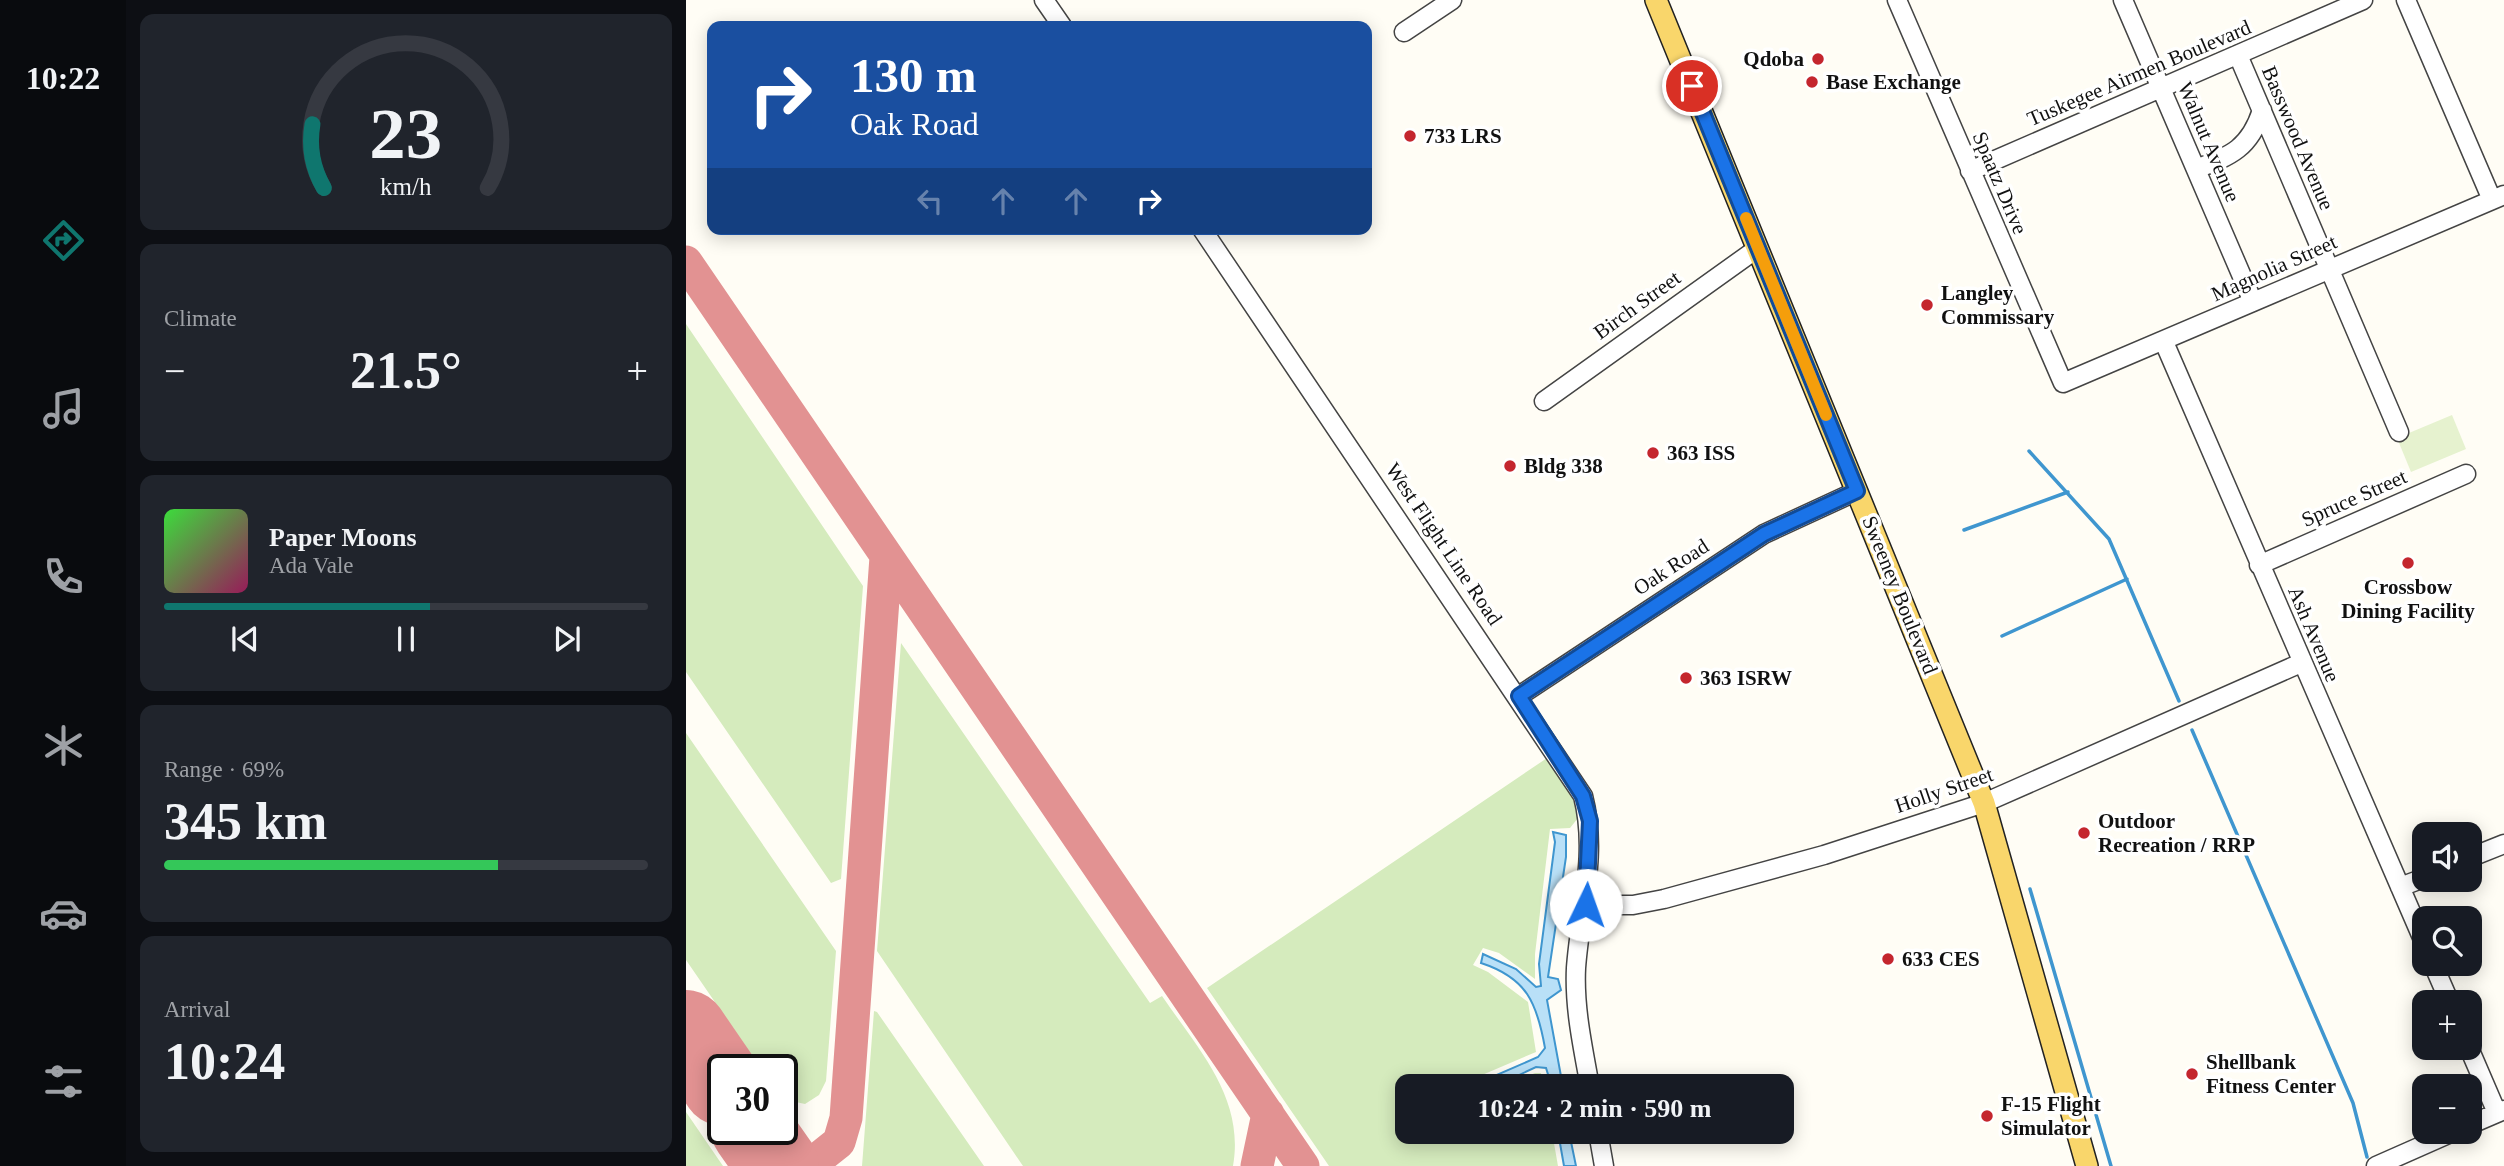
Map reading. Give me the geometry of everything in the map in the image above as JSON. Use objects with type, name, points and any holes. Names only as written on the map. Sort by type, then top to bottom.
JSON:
[{"type":"main road","name":"Sweeney Boulevard","points":[[1656,0],[1984,803],[2087,1166]]},
{"type":"street","points":[[1044,0],[1059,21]]},
{"type":"street","points":[[1404,32],[1452,0]]},
{"type":"street","name":"Spaatz Drive","points":[[1897,0],[2063,383]]},
{"type":"street","name":"Walnut Avenue","points":[[2123,0],[2253,302]]},
{"type":"street","name":"Tuskegee Airmen Boulevard","points":[[1970,171],[2364,0]]},
{"type":"street","points":[[2406,0],[2498,198]]},
{"type":"street","name":"Basswood Avenue","points":[[2238,55],[2399,432]]},
{"type":"street","points":[[2196,169],[2245,145],[2255,131],[2262,110]]},
{"type":"street","name":"Magnolia Street","points":[[2063,383],[2498,198]]},
{"type":"street","name":"West Flight Line Road","points":[[1206,235],[1519,696],[1583,796],[1590,821],[1586,905],[1578,942],[1576,996],[1588,1074]]},
{"type":"street","name":"Birch Street","points":[[1544,401],[1758,248]]},
{"type":"street","name":"Ash Avenue","points":[[2164,342],[2412,914]]},
{"type":"street","name":"Spruce Street","points":[[2259,565],[2466,474]]},
{"type":"street","name":"Oak Road","points":[[1519,696],[1764,534],[1857,491]]},
{"type":"street","name":"Holly Street","points":[[1586,905],[1633,905],[1664,899],[1824,855],[1984,803],[2301,663]]},
{"type":"street","points":[[2482,853],[2504,844]]},
{"type":"street","points":[[2400,887],[2412,882]]},
{"type":"street","points":[[2475,1060],[2500,1112],[2482,1120]]},
{"type":"street","points":[[1600,1144],[1604,1166]]},
{"type":"street","points":[[2376,1166],[2426,1144]]},
{"type":"green space","points":[[686,324],[863,586],[841,879],[831,883],[686,672]]},
{"type":"green space","points":[[2452,415],[2466,449],[2411,472],[2397,438]]},
{"type":"green space","points":[[901,643],[1150,1003],[1162,996],[1216,1075],[1232,1118],[1235,1141],[1233,1166],[1023,1166],[877,951]]},
{"type":"green space","points":[[686,733],[836,951],[826,1081],[819,1095],[805,1104],[798,1102],[798,1054],[751,1054],[686,960]]},
{"type":"green space","points":[[1550,756],[1571,792],[1578,818],[1570,828],[1550,829],[1535,954],[1535,979],[1499,953],[1483,948],[1473,965],[1488,972],[1528,1002],[1536,1052],[1484,1074],[1395,1074],[1395,1144],[1554,1144],[1558,1166],[1329,1166],[1207,988]]},
{"type":"green space","points":[[874,1011],[877,1012],[984,1166],[862,1166]]},
{"type":"green space","points":[[686,1112],[723,1166],[686,1166]]},
{"type":"water","points":[[1553,832],[1566,835],[1566,857],[1548,977],[1558,979],[1561,990],[1547,1000],[1561,1074],[1548,1074],[1546,1068],[1536,1067],[1521,1074],[1499,1074],[1538,1057],[1545,1048],[1538,1018],[1527,994],[1509,976],[1481,963],[1483,954],[1516,969],[1536,987],[1541,986],[1539,964],[1555,842]]},
{"type":"water","points":[[1560,1144],[1571,1144],[1576,1166],[1564,1166]]},
{"type":"waterway","points":[[2029,451],[2109,539],[2179,701]]},
{"type":"waterway","points":[[1964,530],[2068,492]]},
{"type":"waterway","points":[[2002,636],[2127,579]]},
{"type":"waterway","points":[[2192,730],[2353,1103],[2367,1157]]},
{"type":"waterway","points":[[2030,889],[2111,1166]]},
{"type":"taxiway","points":[[686,262],[1303,1166]]},
{"type":"taxiway","points":[[809,1166],[839,1142],[846,1118],[886,557]]},
{"type":"taxiway","points":[[1257,1166],[1268,1114]]},
{"type":"taxiway","points":[[768,1166],[771,1157]]},
{"type":"runway","points":[[686,1031],[707,1062]]},
{"type":"runway","points":[[763,1145],[778,1166]]},
{"type":"slow traffic","points":[[1746,218],[1826,415]]},
{"type":"place","name":"Qdoba","points":[[1818,59]]},
{"type":"place","name":"Base Exchange","points":[[1812,82]]},
{"type":"place","name":"733 LRS","points":[[1410,136]]},
{"type":"place","name":"Langley Commissary","points":[[1927,305]]},
{"type":"place","name":"363 ISS","points":[[1653,453]]},
{"type":"place","name":"Bldg 338","points":[[1510,466]]},
{"type":"place","name":"Crossbow Dining Facility","points":[[2408,563]]},
{"type":"place","name":"363 ISRW","points":[[1686,678]]},
{"type":"place","name":"Outdoor Recreation / RRP","points":[[2084,833]]},
{"type":"place","name":"633 CES","points":[[1888,959]]},
{"type":"place","name":"Shellbank Fitness Center","points":[[2192,1074]]},
{"type":"place","name":"F-15 Flight Simulator","points":[[1987,1116]]},
{"type":"route","points":[[1586,905],[1590,821],[1583,796],[1519,696],[1764,534],[1857,491],[1692,86]]}]
